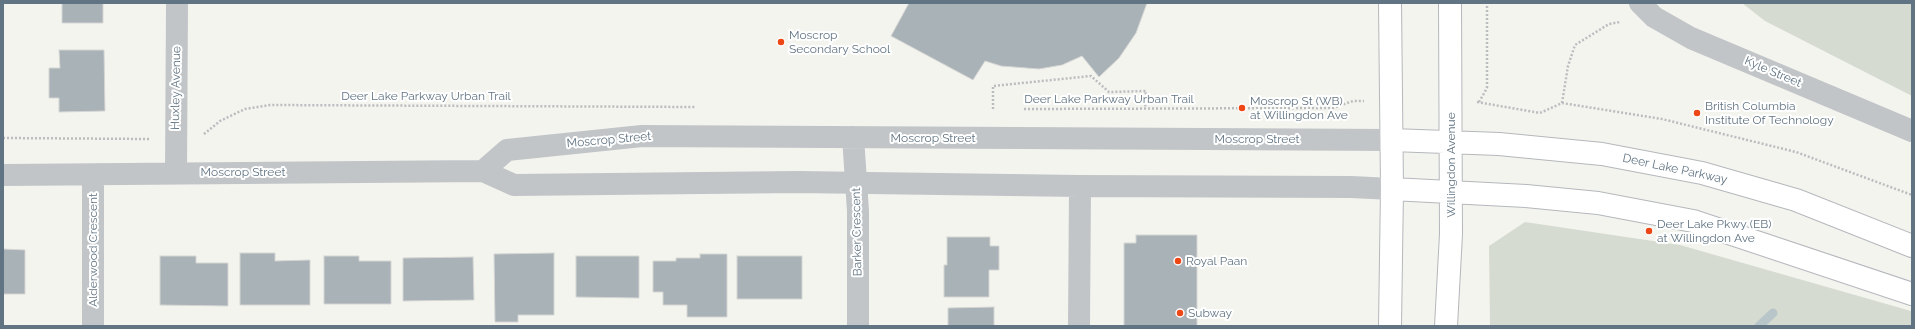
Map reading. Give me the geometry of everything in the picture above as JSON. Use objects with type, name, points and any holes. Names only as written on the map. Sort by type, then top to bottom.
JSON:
[{"type":"main road","points":[[1390,3],[1392,140],[1390,326]]},
{"type":"main road","name":"Willingdon Avenue","points":[[1446,326],[1451,234],[1450,3]]},
{"type":"main road","name":"Deer Lake Parkway","points":[[1392,140],[1499,144],[1602,154],[1702,172],[1796,200],[1912,246]]},
{"type":"main road","points":[[1392,189],[1450,191],[1598,203],[1693,221],[1912,294]]},
{"type":"street","name":"Huxley Avenue","points":[[176,172],[177,3]]},
{"type":"street","name":"Kyle Street","points":[[1647,10],[1691,38],[1912,131]]},
{"type":"street","name":"Moscrop Street","points":[[483,171],[507,150],[642,136],[1392,140]]},
{"type":"street","name":"Barker Crescent","points":[[853,138],[858,211],[858,326]]},
{"type":"street","name":"Moscrop Street","points":[[3,175],[93,175],[176,172],[483,171],[514,185],[618,183],[856,183],[1080,186],[1209,185],[1392,189]]},
{"type":"street","name":"Alderwood Crescent","points":[[93,175],[93,326]]},
{"type":"street","points":[[1079,326],[1080,186]]},
{"type":"path","points":[[1479,102],[1487,88],[1487,3]]},
{"type":"path","points":[[1562,103],[1568,66],[1575,45],[1609,24],[1647,10]]},
{"type":"path","points":[[993,109],[993,86],[1091,76],[1109,92],[1146,91],[1145,108]]},
{"type":"path","name":"Deer Lake Parkway Urban Trail","points":[[1023,108],[1334,108],[1353,101],[1360,101]]},
{"type":"path","points":[[1472,102],[1540,113],[1562,103],[1662,119],[1796,152],[1912,195]]},
{"type":"path","name":"Deer Lake Parkway Urban Trail","points":[[205,133],[220,121],[245,109],[270,105],[655,106]]},
{"type":"path","points":[[986,109],[1000,109]]},
{"type":"path","points":[[3,138],[149,138]]},
{"type":"shaded area","points":[[1742,3],[1912,3],[1912,96],[1765,21]]},
{"type":"shaded area","points":[[1525,222],[1680,245],[1911,311],[1912,326],[1490,326],[1489,246]]},
{"type":"building","points":[[62,3],[103,3],[103,23],[62,23]]},
{"type":"building","points":[[909,3],[1147,3],[1136,33],[1119,58],[1099,77],[1082,56],[1062,65],[1039,69],[1001,66],[985,61],[973,80],[891,36]]},
{"type":"building","points":[[59,50],[104,50],[105,111],[59,112],[59,98],[49,98],[49,68],[60,68]]},
{"type":"building","points":[[1136,235],[1197,235],[1197,326],[1124,326],[1124,243],[1136,243]]},
{"type":"building","points":[[947,237],[990,237],[990,246],[999,246],[999,270],[989,270],[989,297],[944,297],[944,265],[947,265]]},
{"type":"building","points":[[3,249],[25,250],[25,294],[3,294]]},
{"type":"building","points":[[240,253],[275,253],[275,261],[310,260],[310,305],[240,305]]},
{"type":"building","points":[[554,253],[554,315],[518,315],[518,322],[495,322],[494,254]]},
{"type":"building","points":[[700,254],[727,254],[727,317],[687,317],[687,305],[663,305],[663,292],[653,292],[653,261],[676,261],[676,258],[700,258]]},
{"type":"building","points":[[160,256],[196,256],[196,263],[228,263],[228,306],[160,305]]},
{"type":"building","points":[[324,256],[359,256],[359,261],[391,261],[391,304],[324,304]]},
{"type":"building","points":[[576,256],[639,256],[639,298],[576,297]]},
{"type":"building","points":[[737,256],[802,256],[802,299],[737,299]]},
{"type":"building","points":[[473,257],[474,300],[403,301],[403,258]]},
{"type":"building","points":[[994,307],[994,326],[948,326],[948,308]]},
{"type":"waterway","points":[[1759,326],[1773,313]]},
{"type":"place","name":"Moscrop Secondary School","points":[[781,42]]},
{"type":"place","name":"Moscrop St (WB) at Willingdon Ave","points":[[1242,108]]},
{"type":"place","name":"British Columbia Institute Of Technology","points":[[1697,113]]},
{"type":"place","name":"Deer Lake Pkwy (EB) at Willingdon Ave","points":[[1649,231]]},
{"type":"place","name":"Royal Paan","points":[[1178,261]]},
{"type":"place","name":"Subway","points":[[1180,313]]}]
